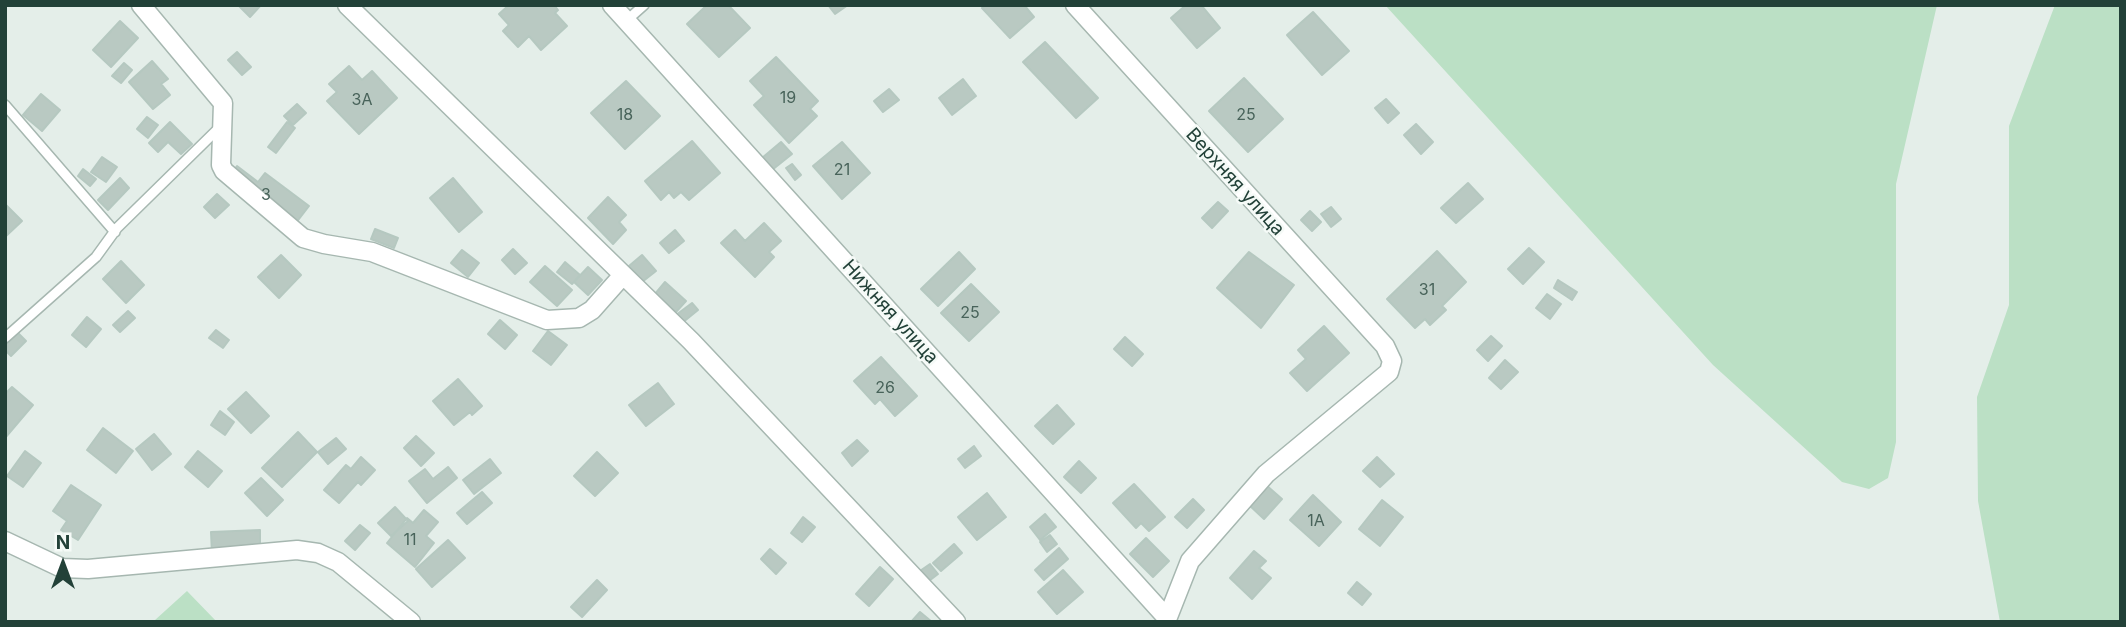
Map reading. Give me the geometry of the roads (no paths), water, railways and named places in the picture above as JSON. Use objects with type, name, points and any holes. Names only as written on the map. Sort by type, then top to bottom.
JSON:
[{"type":"street","points":[[141,5],[223,103],[221,165],[224,171],[303,238],[372,252],[547,320],[579,318],[592,310],[623,275]]},
{"type":"street","points":[[347,5],[691,341],[956,622]]},
{"type":"street","name":"Нижняя улица","points":[[612,5],[1166,620]]},
{"type":"street","name":"Верхняя улица","points":[[1075,5],[1385,346],[1392,361],[1389,372],[1266,474],[1190,561],[1166,620]]},
{"type":"street","points":[[5,541],[62,568],[88,569],[297,551],[318,553],[338,562],[411,622]]},
{"type":"lane","points":[[626,21],[644,5]]},
{"type":"lane","points":[[5,105],[115,232]]},
{"type":"lane","points":[[5,338],[96,257],[115,232],[224,123]]}]
